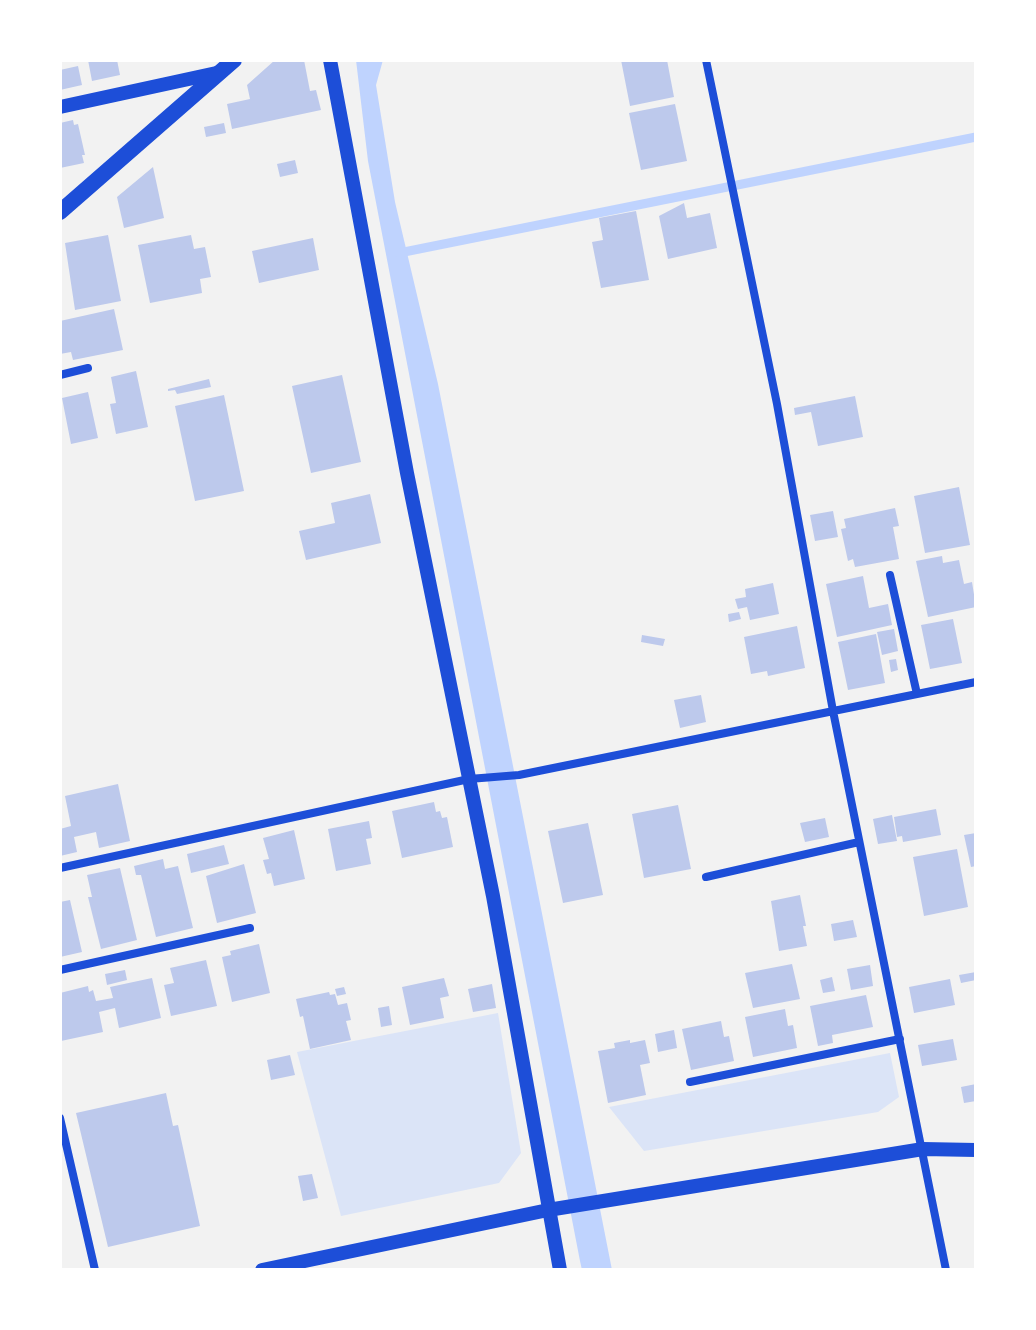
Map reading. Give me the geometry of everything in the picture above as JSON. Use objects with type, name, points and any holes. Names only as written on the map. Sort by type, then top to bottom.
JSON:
[{"type":"main road","points":[[60,212],[234,60]]},
{"type":"street","points":[[330,60],[407,473],[556,1209],[560,1270]]},
{"type":"street","points":[[706,60],[777,404],[833,711],[946,1270]]},
{"type":"street","points":[[60,107],[221,72]]},
{"type":"street","points":[[60,375],[88,368]]},
{"type":"street","points":[[890,575],[917,694]]},
{"type":"street","points":[[60,868],[469,779],[519,775],[976,682]]},
{"type":"street","points":[[706,877],[859,842]]},
{"type":"street","points":[[60,970],[250,928]]},
{"type":"street","points":[[690,1082],[900,1039]]},
{"type":"street","points":[[60,1118],[95,1270]]},
{"type":"street","points":[[262,1270],[556,1209],[923,1149],[976,1150]]},
{"type":"shaded area","points":[[498,1013],[521,1153],[499,1183],[341,1216],[297,1052]]},
{"type":"shaded area","points":[[890,1053],[899,1097],[878,1112],[644,1151],[609,1107]]},
{"type":"water","points":[[356,60],[383,60],[376,85],[395,202],[438,384],[612,1270],[582,1270],[580,1261],[368,161]]},
{"type":"building","points":[[88,60],[117,60],[120,75],[92,81]]},
{"type":"building","points":[[275,60],[304,60],[310,91],[316,90],[321,110],[232,129],[227,104],[250,99],[247,85]]},
{"type":"building","points":[[621,60],[667,60],[674,97],[630,106]]},
{"type":"building","points":[[78,66],[82,85],[60,90],[60,70]]},
{"type":"building","points":[[675,104],[687,161],[641,170],[629,113]]},
{"type":"building","points":[[73,120],[74,125],[78,124],[84,163],[60,168],[60,123]]},
{"type":"building","points":[[224,123],[226,133],[206,137],[204,127]]},
{"type":"building","points":[[295,160],[298,173],[280,177],[277,164]]},
{"type":"building","points":[[153,167],[164,218],[124,228],[117,197]]},
{"type":"building","points":[[684,203],[687,218],[710,213],[717,248],[668,259],[659,216]]},
{"type":"building","points":[[636,211],[649,280],[601,288],[592,242],[603,240],[599,218]]},
{"type":"building","points":[[108,235],[121,301],[75,310],[65,243]]},
{"type":"building","points":[[191,235],[194,249],[205,247],[211,277],[200,279],[202,293],[150,303],[138,245]]},
{"type":"building","points":[[313,238],[319,270],[259,283],[252,251]]},
{"type":"building","points":[[114,309],[123,350],[73,360],[71,352],[60,354],[60,321]]},
{"type":"building","points":[[136,371],[148,427],[116,434],[110,404],[116,403],[111,377]]},
{"type":"building","points":[[342,375],[361,462],[311,473],[292,386]]},
{"type":"building","points":[[209,379],[211,387],[177,394],[175,390],[168,391],[168,389]]},
{"type":"building","points":[[88,392],[98,438],[71,444],[62,398]]},
{"type":"building","points":[[224,395],[244,491],[195,501],[175,406]]},
{"type":"building","points":[[855,396],[863,437],[818,446],[811,412],[795,415],[794,408]]},
{"type":"building","points":[[959,487],[970,545],[925,553],[914,496]]},
{"type":"building","points":[[370,494],[381,543],[306,560],[299,531],[335,523],[331,503]]},
{"type":"building","points":[[895,508],[899,526],[893,527],[899,559],[855,567],[853,559],[848,561],[841,529],[846,528],[844,519]]},
{"type":"building","points":[[833,511],[838,537],[815,541],[810,515]]},
{"type":"building","points":[[942,556],[943,563],[959,560],[964,584],[972,582],[976,607],[928,617],[916,561]]},
{"type":"building","points":[[863,576],[869,608],[888,604],[892,625],[837,637],[826,584]]},
{"type":"building","points":[[773,583],[779,614],[750,620],[747,607],[738,609],[735,599],[746,597],[745,589]]},
{"type":"building","points":[[739,612],[741,619],[729,622],[728,614]]},
{"type":"building","points":[[953,619],[962,663],[930,669],[921,625]]},
{"type":"building","points":[[797,626],[805,668],[768,676],[767,671],[751,674],[744,637]]},
{"type":"building","points":[[894,629],[898,651],[882,655],[877,632]]},
{"type":"building","points":[[876,634],[885,683],[848,690],[838,642]]},
{"type":"building","points":[[642,635],[665,639],[663,646],[641,642]]},
{"type":"building","points":[[896,659],[898,670],[891,672],[889,660]]},
{"type":"building","points":[[701,695],[706,722],[680,728],[674,700]]},
{"type":"building","points":[[118,784],[130,841],[99,848],[96,832],[74,837],[77,852],[60,856],[60,829],[71,826],[65,796]]},
{"type":"building","points":[[434,802],[436,812],[440,811],[442,818],[447,817],[453,847],[402,858],[392,811]]},
{"type":"building","points":[[678,805],[691,869],[644,878],[632,814]]},
{"type":"building","points":[[936,809],[941,835],[903,842],[902,836],[897,837],[894,817]]},
{"type":"building","points":[[892,815],[897,841],[878,844],[873,819]]},
{"type":"building","points":[[825,818],[829,837],[805,842],[800,823]]},
{"type":"building","points":[[369,821],[372,838],[366,839],[371,864],[336,871],[328,829]]},
{"type":"building","points":[[588,823],[603,895],[563,903],[548,831]]},
{"type":"building","points":[[294,830],[305,879],[274,886],[263,860],[269,859],[263,838]]},
{"type":"building","points":[[976,833],[976,866],[971,867],[964,835]]},
{"type":"building","points":[[224,845],[229,864],[191,873],[187,854]]},
{"type":"building","points":[[957,849],[968,907],[924,916],[913,857]]},
{"type":"building","points":[[163,859],[165,869],[178,866],[193,928],[156,937],[141,875],[136,875],[134,866]]},
{"type":"building","points":[[244,864],[256,913],[217,923],[206,876]]},
{"type":"building","points":[[120,868],[137,940],[101,949],[88,897],[92,897],[87,875]]},
{"type":"building","points":[[800,895],[807,946],[779,951],[771,901]]},
{"type":"building","points":[[70,900],[82,952],[60,957],[60,902]]},
{"type":"building","points":[[853,920],[857,937],[834,941],[831,924]]},
{"type":"building","points":[[259,944],[270,993],[232,1002],[222,957],[231,955],[230,951]]},
{"type":"building","points":[[206,960],[217,1006],[171,1016],[164,985],[174,983],[170,968]]},
{"type":"building","points":[[792,964],[800,999],[753,1008],[745,973]]},
{"type":"building","points":[[870,965],[873,986],[851,990],[847,969]]},
{"type":"building","points":[[125,970],[127,980],[107,985],[105,974]]},
{"type":"building","points":[[976,972],[976,980],[961,983],[959,975]]},
{"type":"building","points":[[832,977],[835,991],[823,993],[820,980]]},
{"type":"building","points":[[152,978],[161,1018],[119,1028],[115,1008],[99,1012],[103,1032],[61,1041],[60,993],[88,986],[89,992],[93,990],[96,1001],[113,998],[110,987]]},
{"type":"building","points":[[444,978],[449,996],[440,998],[444,1018],[410,1025],[402,987]]},
{"type":"building","points":[[950,979],[955,1005],[914,1013],[909,987]]},
{"type":"building","points":[[492,984],[496,1008],[473,1012],[468,989]]},
{"type":"building","points":[[344,987],[346,994],[337,996],[335,989]]},
{"type":"building","points":[[329,992],[330,995],[335,994],[338,1005],[347,1003],[351,1020],[346,1021],[351,1040],[310,1049],[296,999]]},
{"type":"building","points":[[866,995],[873,1027],[832,1035],[833,1043],[818,1046],[810,1006]]},
{"type":"building","points":[[389,1006],[392,1025],[381,1027],[378,1008]]},
{"type":"building","points":[[785,1009],[788,1026],[793,1025],[797,1048],[753,1057],[745,1017]]},
{"type":"building","points":[[721,1021],[724,1037],[729,1036],[734,1061],[691,1070],[682,1029]]},
{"type":"building","points":[[674,1030],[677,1048],[658,1052],[655,1034]]},
{"type":"building","points":[[953,1039],[957,1060],[922,1066],[918,1045]]},
{"type":"building","points":[[630,1040],[630,1043],[645,1040],[650,1063],[640,1065],[646,1095],[608,1103],[598,1051],[615,1048],[614,1043]]},
{"type":"building","points":[[290,1055],[295,1075],[271,1080],[267,1060]]},
{"type":"building","points":[[976,1084],[976,1101],[964,1103],[961,1087]]},
{"type":"building","points":[[166,1093],[173,1126],[178,1125],[200,1226],[108,1247],[76,1113]]},
{"type":"building","points":[[312,1174],[318,1198],[303,1201],[298,1176]]},
{"type":"waterway","points":[[399,253],[976,137]]}]
